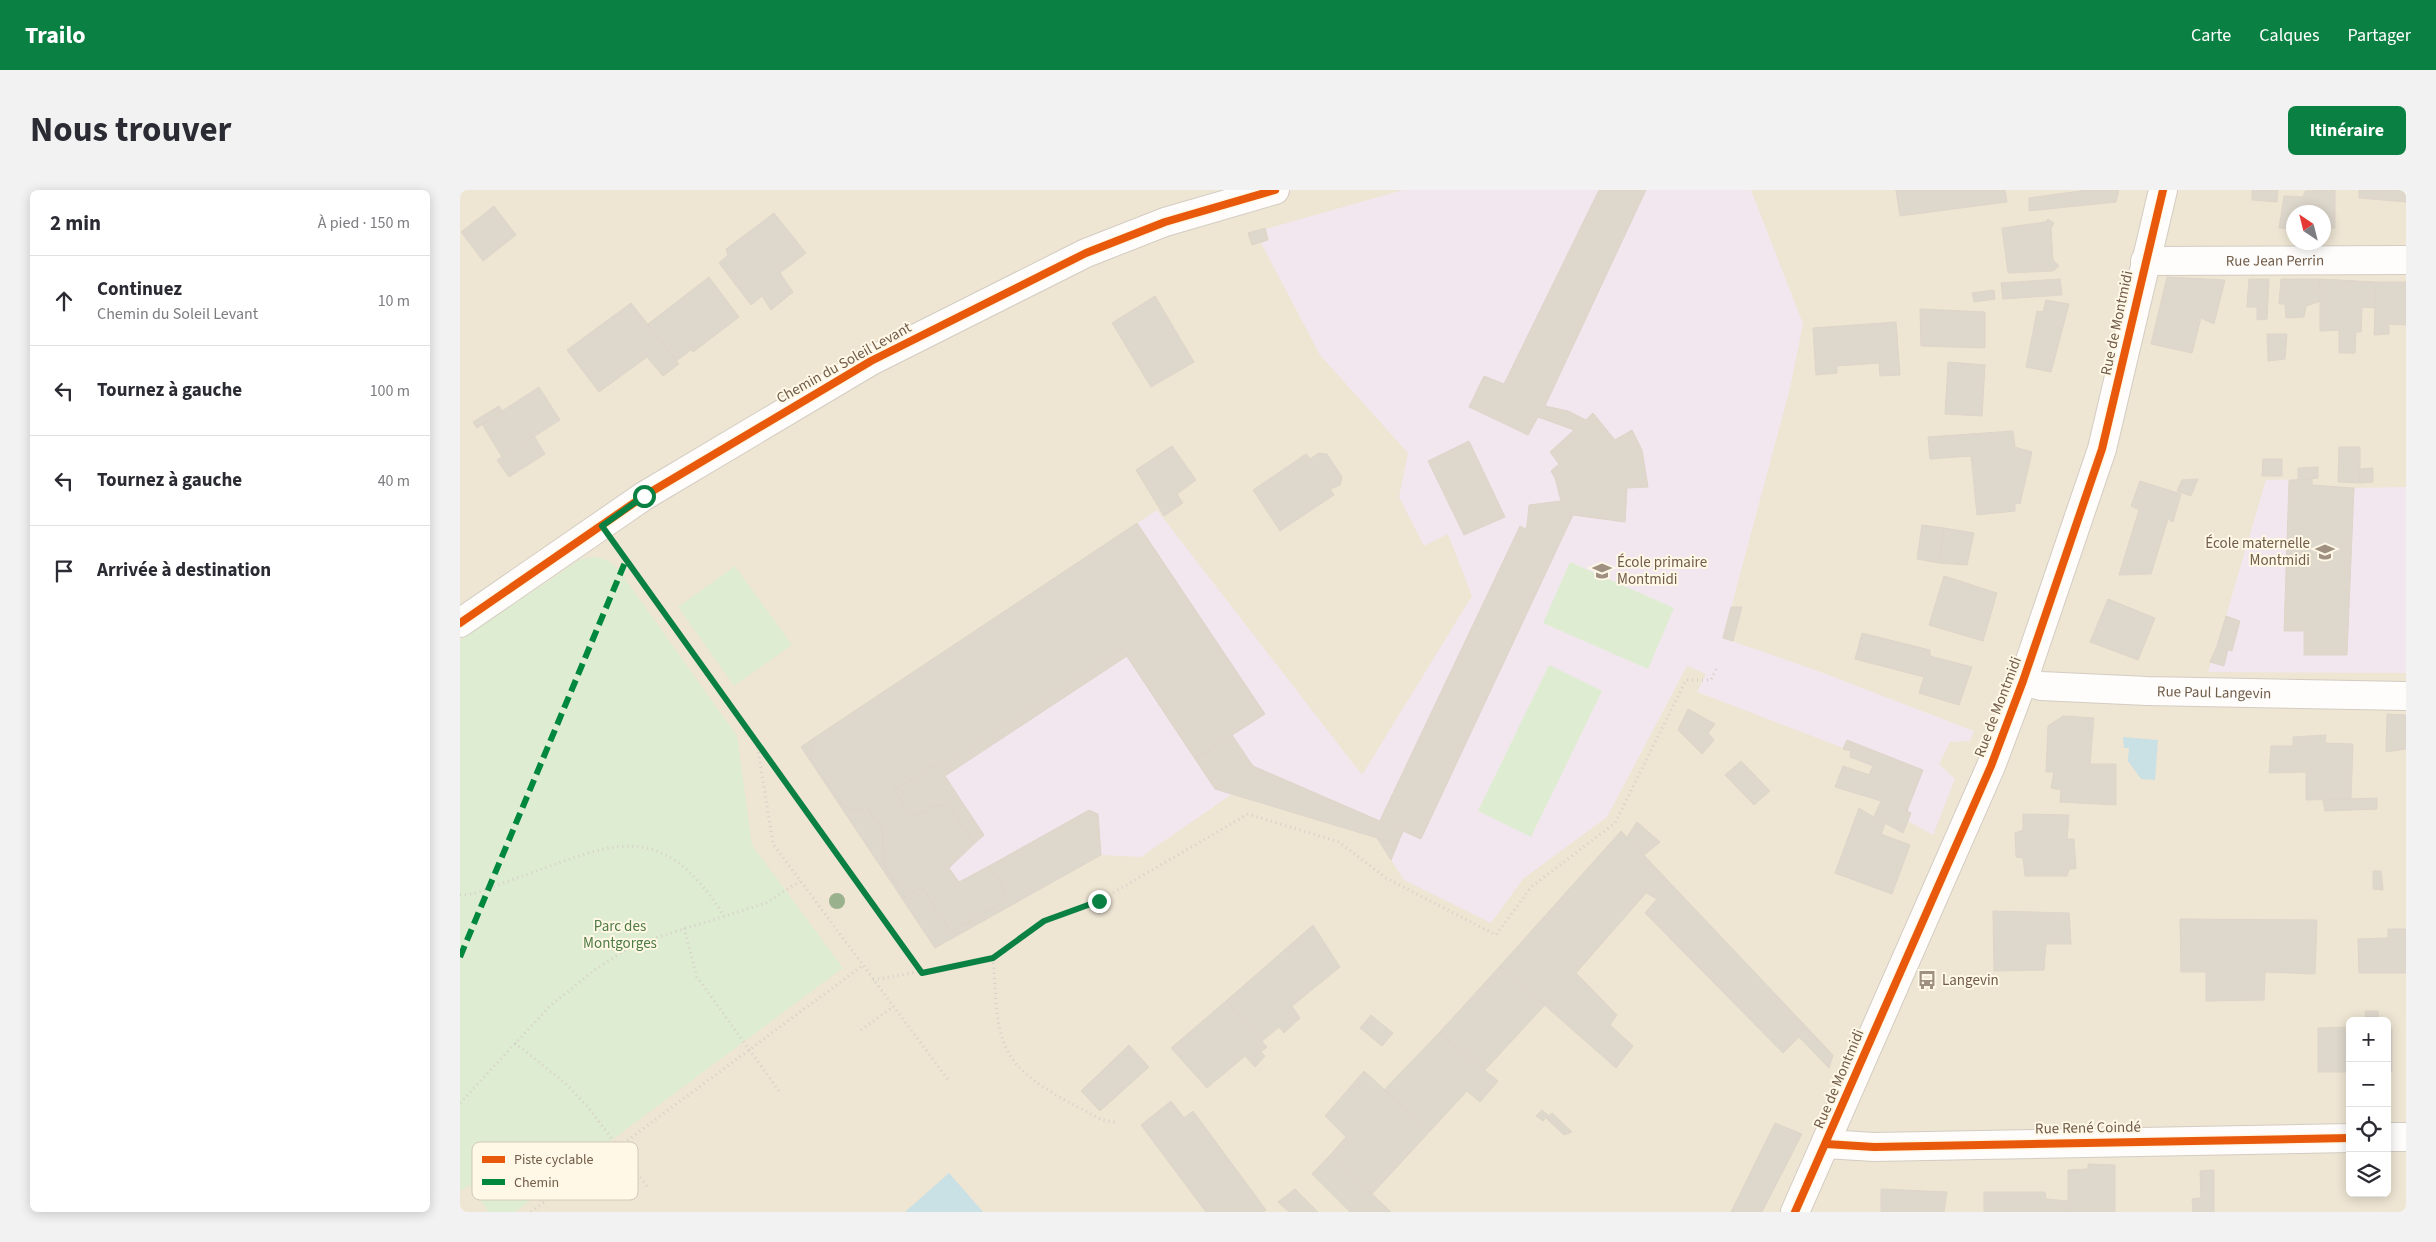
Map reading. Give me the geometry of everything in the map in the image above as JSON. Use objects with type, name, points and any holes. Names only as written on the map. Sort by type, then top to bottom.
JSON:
[{"type":"street","name":"Chemin du Soleil Levant","points":[[460,624],[653,491],[871,361],[1086,253],[1166,222],[1247,194],[1275,190]]},
{"type":"street","name":"Rue de Montmidi","points":[[1795,1212],[1991,766],[2023,681],[2102,449],[2163,190]]},
{"type":"street","name":"Rue Jean Perrin","points":[[2145,261],[2406,260]]},
{"type":"street","name":"Rue Paul Langevin","points":[[2023,681],[2041,686],[2147,691],[2406,696]]},
{"type":"street","points":[[2391,1137],[2406,1137]]},
{"type":"street","name":"Rue René Coindé","points":[[1826,1144],[1874,1147],[2346,1138]]},
{"type":"path","points":[[602,526],[922,973]]},
{"type":"path","points":[[873,980],[922,973],[993,958],[1044,921],[1099,901],[1248,814],[1339,842],[1386,878],[1496,935],[1531,887],[1615,823],[1686,680],[1711,680],[1717,667]]},
{"type":"path","points":[[757,743],[773,844],[949,1081]]},
{"type":"path","points":[[460,895],[608,848],[643,846],[665,854],[688,869],[710,895],[724,916]]},
{"type":"path","points":[[460,1103],[549,1007],[593,971],[633,945],[766,903],[800,881]]},
{"type":"path","points":[[684,928],[697,977],[779,1091]]},
{"type":"path","points":[[993,958],[1000,1027],[1006,1050],[1016,1065],[1032,1079],[1102,1120],[1115,1122]]},
{"type":"path","points":[[625,1142],[862,966]]},
{"type":"path","points":[[861,1030],[893,1006]]},
{"type":"path","points":[[515,1042],[571,1089],[588,1107],[614,1142]]},
{"type":"path","points":[[638,1174],[649,1189]]},
{"type":"path","points":[[531,1212],[547,1200]]},
{"type":"shaded area","points":[[460,190],[2406,190],[2406,1212],[460,1212]]},
{"type":"shaded area","name":"École primaire Montmidi","points":[[1403,190],[1751,190],[1803,324],[1790,388],[1723,638],[1818,671],[1974,731],[1970,741],[1950,742],[1939,764],[1955,779],[1933,835],[1908,821],[1903,833],[1874,817],[1881,801],[1835,787],[1843,766],[1869,775],[1873,767],[1850,757],[1851,751],[1697,692],[1706,674],[1687,666],[1607,817],[1523,879],[1491,923],[1404,880],[1377,838],[1232,794],[1141,857],[1101,855],[935,948],[801,747],[1157,510],[1362,775],[1472,596],[1448,534],[1424,546],[1399,497],[1408,453],[1320,355],[1261,243],[1269,240],[1266,229]]},
{"type":"shaded area","name":"École maternelle Montmidi","points":[[2312,479],[2312,485],[2354,488],[2406,487],[2406,673],[2208,672],[2266,480]]},
{"type":"green space","name":"Parc des Montgorges","points":[[594,557],[608,560],[619,570],[737,736],[752,845],[843,968],[609,1142],[472,1142],[472,1189],[469,1185],[460,1191],[460,640],[581,559]]},
{"type":"green space","points":[[1570,562],[1674,608],[1648,669],[1543,623]]},
{"type":"green space","points":[[735,566],[792,645],[734,686],[678,607]]},
{"type":"green space","points":[[1549,665],[1602,691],[1531,837],[1478,811]]},
{"type":"green space","name":"Parc des Montgorges","points":[[480,1200],[531,1200],[515,1212],[489,1212]]},
{"type":"water","points":[[2123,737],[2158,740],[2155,780],[2141,779],[2128,761],[2129,748],[2124,748]]},
{"type":"water","points":[[949,1173],[983,1212],[905,1212]]},
{"type":"building","points":[[1599,190],[1646,190],[1545,406],[1568,411],[1586,420],[1593,413],[1615,440],[1632,430],[1642,450],[1648,487],[1627,488],[1625,522],[1573,515],[1421,839],[1403,831],[1391,860],[1374,833],[1520,526],[1526,529],[1529,505],[1561,501],[1555,478],[1551,471],[1559,464],[1550,452],[1574,430],[1538,417],[1528,435],[1469,407],[1484,376],[1504,384]]},
{"type":"building","points":[[1896,190],[2005,190],[2007,202],[1900,216]]},
{"type":"building","points":[[2087,190],[2119,190],[2116,202],[2029,211],[2029,198]]},
{"type":"building","points":[[2252,190],[2278,190],[2277,202],[2252,200]]},
{"type":"building","points":[[2335,190],[2335,228],[2331,228],[2331,205],[2286,205],[2286,228],[2279,228],[2284,196],[2303,197],[2305,191]]},
{"type":"building","points":[[2359,190],[2406,190],[2406,202],[2359,198]]},
{"type":"building","points":[[494,206],[516,235],[483,261],[461,232]]},
{"type":"building","points":[[774,213],[806,253],[780,273],[793,292],[771,310],[762,296],[751,305],[719,263],[728,255],[726,249]]},
{"type":"building","points":[[2048,219],[2054,223],[2051,229],[2053,260],[2059,266],[2053,271],[2008,273],[2002,228],[2045,222]]},
{"type":"building","points":[[1265,228],[1268,240],[1252,245],[1248,233]]},
{"type":"building","points":[[709,277],[739,317],[693,352],[691,350],[676,361],[648,324]]},
{"type":"building","points":[[2167,277],[2225,280],[2214,324],[2201,318],[2192,353],[2151,344]]},
{"type":"building","points":[[2060,279],[2062,295],[2003,299],[2001,283]]},
{"type":"building","points":[[2249,279],[2269,279],[2267,319],[2257,320],[2257,307],[2247,307]]},
{"type":"building","points":[[2281,279],[2320,279],[2321,301],[2306,306],[2304,317],[2286,318],[2285,304],[2279,304]]},
{"type":"building","points":[[2320,279],[2376,282],[2375,308],[2362,307],[2361,332],[2356,332],[2355,353],[2339,353],[2339,330],[2320,331]]},
{"type":"building","points":[[2376,282],[2406,282],[2406,325],[2389,324],[2389,334],[2374,335]]},
{"type":"building","points":[[1994,290],[1995,299],[1974,302],[1972,293]]},
{"type":"building","points":[[1155,296],[1194,362],[1151,387],[1112,323]]},
{"type":"building","points":[[2046,300],[2069,304],[2051,372],[2026,367],[2037,311],[2043,312]]},
{"type":"building","points":[[631,303],[679,364],[663,376],[647,357],[599,392],[567,350]]},
{"type":"building","points":[[1920,309],[1985,312],[1985,348],[1921,346]]},
{"type":"building","points":[[1896,322],[1900,375],[1880,376],[1879,363],[1837,366],[1837,373],[1816,375],[1813,328]]},
{"type":"building","points":[[2267,334],[2287,334],[2285,359],[2268,361]]},
{"type":"building","points":[[1948,362],[1985,365],[1982,416],[1945,414]]},
{"type":"building","points":[[539,387],[560,420],[502,457],[482,424]]},
{"type":"building","points":[[499,406],[502,411],[477,428],[473,422]]},
{"type":"building","points":[[2013,431],[2015,447],[2032,452],[2020,504],[2015,503],[2015,511],[1977,515],[1971,456],[1930,459],[1928,437]]},
{"type":"building","points":[[534,436],[545,454],[509,477],[497,460]]},
{"type":"building","points":[[1469,441],[1505,517],[1464,535],[1428,461]]},
{"type":"building","points":[[1172,446],[1196,480],[1177,494],[1183,503],[1164,516],[1136,470]]},
{"type":"building","points":[[2339,447],[2360,447],[2360,483],[2338,482]]},
{"type":"building","points":[[1319,453],[1327,454],[1342,477],[1340,485],[1330,489],[1334,495],[1280,531],[1253,490],[1306,454],[1310,459]]},
{"type":"building","points":[[2263,459],[2282,459],[2282,476],[2262,476]]},
{"type":"building","points":[[2318,467],[2318,478],[2298,480],[2298,468]]},
{"type":"building","points":[[2373,468],[2373,482],[2360,483],[2360,469]]},
{"type":"building","points":[[2198,479],[2191,496],[2177,491],[2182,480]]},
{"type":"building","points":[[2312,479],[2312,485],[2354,488],[2347,655],[2304,655],[2304,631],[2284,631],[2289,480]]},
{"type":"building","points":[[2140,481],[2181,494],[2173,522],[2168,519],[2151,574],[2119,575],[2139,510],[2131,506]]},
{"type":"building","points":[[1137,523],[1265,714],[1195,759],[1122,649],[938,769],[934,765],[894,790],[912,816],[936,806],[944,805],[952,810],[974,844],[949,868],[959,882],[989,866],[1003,887],[1005,894],[1002,903],[951,932],[922,887],[904,897],[884,865],[883,831],[866,807],[853,811],[844,806],[811,760],[808,749],[810,743],[814,738]]},
{"type":"building","points":[[1922,525],[1944,528],[1939,563],[1917,559]]},
{"type":"building","points":[[1944,528],[1974,533],[1967,565],[1939,563]]},
{"type":"building","points":[[1944,576],[1997,593],[1983,641],[1929,625]]},
{"type":"building","points":[[2108,599],[2155,618],[2138,660],[2090,642]]},
{"type":"building","points":[[1731,607],[1742,607],[1733,641],[1723,638]]},
{"type":"building","points":[[2226,616],[2240,621],[2232,651],[2217,646]]},
{"type":"building","points":[[1862,633],[1930,650],[1930,656],[1972,667],[1959,705],[1919,693],[1924,677],[1855,659]]},
{"type":"building","points":[[2217,646],[2228,649],[2224,666],[2210,662]]},
{"type":"building","points":[[1122,649],[1127,656],[945,776],[984,835],[974,844],[952,810],[944,805],[936,806],[912,816],[894,790],[934,765],[938,769]]},
{"type":"building","points":[[1688,709],[1715,724],[1708,733],[1714,740],[1702,754],[1678,730]]},
{"type":"building","points":[[2387,714],[2406,715],[2406,749],[2386,752]]},
{"type":"building","points":[[2063,716],[2094,718],[2090,764],[2116,764],[2116,805],[2060,802],[2061,790],[2051,788],[2054,772],[2046,772],[2048,726]]},
{"type":"building","points":[[1232,735],[1253,766],[1403,831],[1397,844],[1215,789],[1195,759]]},
{"type":"building","points":[[2326,735],[2325,743],[2353,744],[2351,799],[2306,800],[2306,772],[2269,773],[2271,746],[2293,746],[2293,737]]},
{"type":"building","points":[[814,738],[811,760],[844,806],[853,811],[866,807],[883,831],[884,865],[904,897],[922,887],[951,932],[1002,903],[1005,894],[1003,887],[989,866],[1089,810],[1098,814],[1101,855],[935,948],[801,747]]},
{"type":"building","points":[[1847,740],[1923,770],[1907,811],[1911,813],[1903,833],[1874,817],[1881,801],[1835,787],[1843,766],[1869,775],[1873,766],[1850,757],[1851,751],[1843,749]]},
{"type":"building","points":[[1741,761],[1770,791],[1754,805],[1725,775]]},
{"type":"building","points":[[2377,798],[2377,809],[2325,811],[2323,800]]},
{"type":"building","points":[[1859,808],[1885,824],[1881,834],[1910,845],[1892,894],[1835,873]]},
{"type":"building","points":[[2023,814],[2069,815],[2067,839],[2074,839],[2076,869],[2069,869],[2067,876],[2025,876],[2023,858],[2016,857],[2015,833],[2023,830]]},
{"type":"building","points":[[1637,822],[1660,842],[1644,855],[1627,837]]},
{"type":"building","points":[[1621,831],[1833,1055],[1829,1068],[1799,1037],[1783,1053],[1645,913],[1657,899],[1646,893],[1576,973],[1617,1015],[1610,1025],[1633,1046],[1616,1068],[1500,966]]},
{"type":"building","points":[[2373,871],[2381,871],[2383,890],[2373,889]]},
{"type":"building","points":[[1993,911],[2069,913],[2071,944],[2046,944],[2044,970],[1994,971]]},
{"type":"building","points":[[2180,919],[2317,920],[2315,974],[2265,972],[2264,1000],[2206,1001],[2206,972],[2181,972]]},
{"type":"building","points":[[1313,925],[1340,967],[1292,1006],[1300,1018],[1284,1033],[1279,1027],[1262,1041],[1226,1001]]},
{"type":"building","points":[[2388,929],[2406,929],[2406,973],[2359,973],[2358,939],[2388,938]]},
{"type":"building","points":[[1500,966],[1545,1005],[1485,1070],[1439,1033]]},
{"type":"building","points":[[1226,1001],[1267,1047],[1261,1052],[1265,1056],[1255,1067],[1245,1056],[1207,1088],[1171,1048]]},
{"type":"building","points":[[2365,1011],[2378,1011],[2379,1017],[2366,1017]]},
{"type":"building","points":[[1371,1015],[1393,1033],[1382,1046],[1360,1028]]},
{"type":"building","points":[[2346,1027],[2346,1072],[2318,1072],[2318,1028]]},
{"type":"building","points":[[2392,1028],[2392,1072],[2391,1072]]},
{"type":"building","points":[[1439,1033],[1498,1081],[1480,1102],[1467,1091],[1430,1131],[1384,1090]]},
{"type":"building","points":[[1129,1045],[1149,1067],[1100,1111],[1081,1091]]},
{"type":"building","points":[[1364,1071],[1430,1131],[1372,1194],[1331,1154],[1346,1137],[1325,1116]]},
{"type":"building","points":[[1171,1101],[1184,1118],[1193,1111],[1266,1210],[1263,1212],[1206,1212],[1141,1125]]},
{"type":"building","points":[[1542,1110],[1548,1115],[1543,1121],[1536,1116]]},
{"type":"building","points":[[1552,1113],[1572,1132],[1564,1135],[1546,1118]]},
{"type":"building","points":[[1775,1123],[1802,1134],[1762,1212],[1731,1212]]},
{"type":"building","points":[[1331,1154],[1391,1212],[1350,1212],[1312,1174]]},
{"type":"building","points":[[2088,1164],[2115,1165],[2115,1212],[2068,1212],[2068,1170],[2088,1169]]},
{"type":"building","points":[[2214,1170],[2214,1212],[2193,1212],[2192,1199],[2201,1198],[2200,1171]]},
{"type":"building","points":[[1295,1189],[1318,1212],[1289,1212],[1278,1202]]},
{"type":"building","points":[[1881,1189],[1947,1192],[1944,1212],[1881,1212]]},
{"type":"building","points":[[1984,1192],[2045,1192],[2046,1199],[2068,1201],[2068,1212],[1984,1212]]},
{"type":"marked path","points":[[460,957],[626,560]]},
{"type":"cycle path","points":[[460,623],[644,496],[871,361],[1086,253],[1165,222],[1275,190]]},
{"type":"cycle path","points":[[1795,1212],[1991,766],[2023,681],[2102,449],[2163,190]]},
{"type":"cycle path","points":[[1826,1144],[1874,1147],[2346,1138]]},
{"type":"place","name":"École maternelle Montmidi","points":[[2325,552]]},
{"type":"place","name":"École primaire Montmidi","points":[[1602,571]]},
{"type":"place","name":"Langevin","points":[[1927,980]]},
{"type":"route","points":[[644,496],[602,526],[922,973],[993,958],[1044,921],[1099,901]]}]
